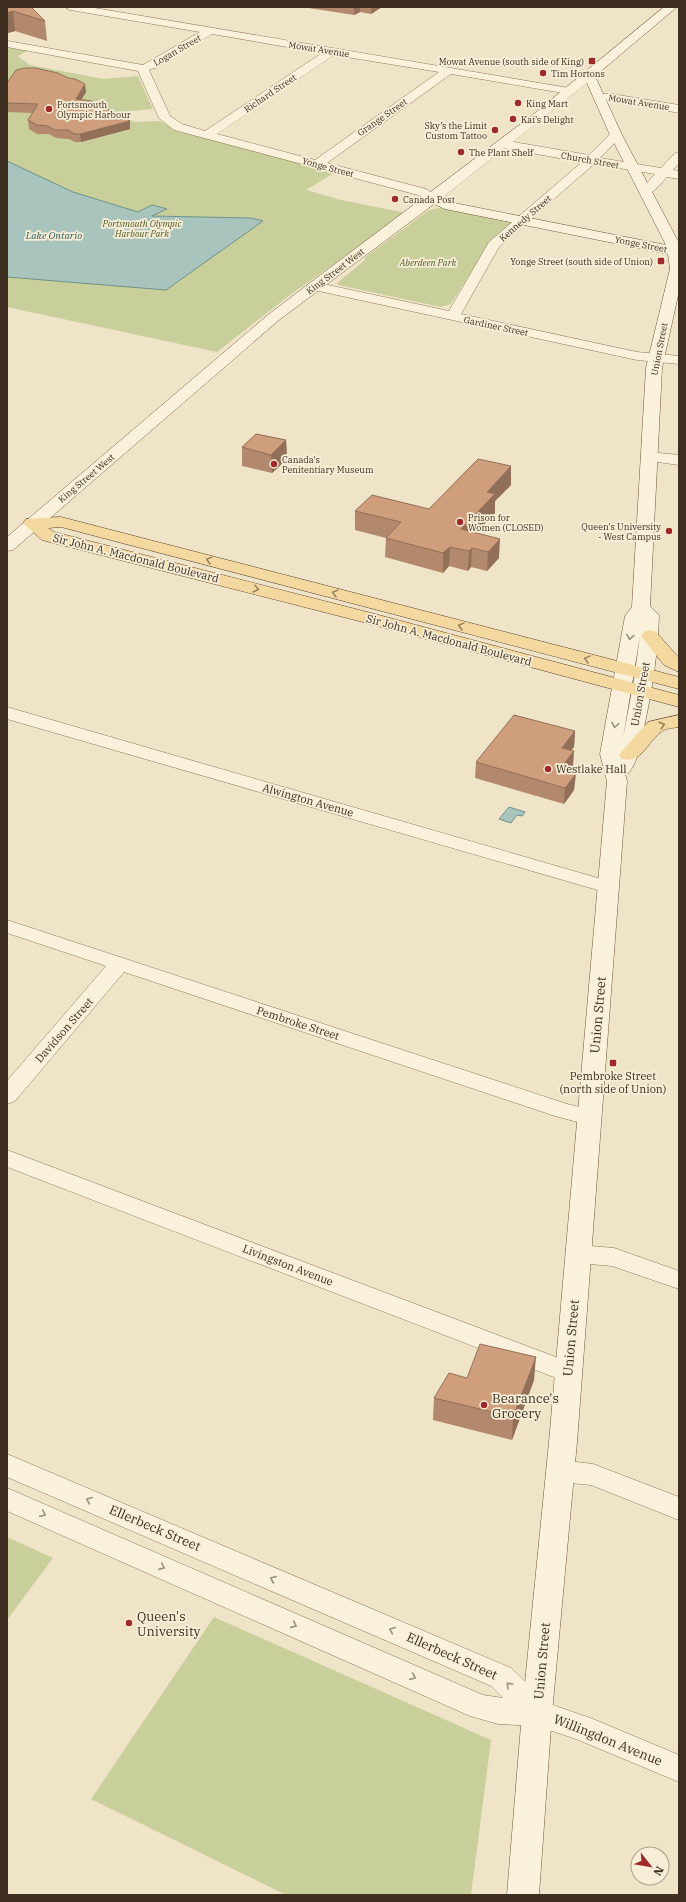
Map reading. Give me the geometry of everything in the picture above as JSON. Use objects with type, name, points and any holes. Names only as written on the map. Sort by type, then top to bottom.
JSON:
[{"type":"main road","name":"King Street West","points":[[7,546],[215,366],[314,286],[502,144],[588,97],[589,75],[671,7]]},
{"type":"main road","name":"Union Street","points":[[523,1895],[537,1712],[560,1472],[617,781],[610,754],[634,616],[641,608],[656,358],[677,269],[677,252],[646,191],[616,135],[588,97],[589,75]]},
{"type":"main road","name":"Yonge Street","points":[[432,198],[445,204],[677,252]]},
{"type":"main road","name":"Sir John A. Macdonald Boulevard","points":[[32,523],[62,522],[644,683],[679,701]]},
{"type":"main road","name":"Union Street","points":[[617,781],[629,755],[644,683],[650,636],[650,615],[641,608]]},
{"type":"main road","points":[[650,636],[671,661],[679,666]]},
{"type":"main road","name":"Sir John A. Macdonald Boulevard","points":[[644,683],[679,683]]},
{"type":"main road","points":[[629,755],[655,726],[679,721]]},
{"type":"street","name":"Mowat Avenue","points":[[70,7],[448,71],[588,97],[612,97],[679,108]]},
{"type":"street","name":"Logan Street","points":[[144,68],[151,66],[210,31]]},
{"type":"street","points":[[8,44],[144,68]]},
{"type":"street","name":"Richard Street","points":[[207,135],[332,51]]},
{"type":"street","name":"Yonge Street","points":[[144,68],[145,74],[165,118],[178,127],[422,192],[432,198]]},
{"type":"street","name":"Grange Street","points":[[317,164],[448,71]]},
{"type":"street","name":"Kennedy Street","points":[[453,316],[494,245],[591,160],[616,135]]},
{"type":"street","name":"Church Street","points":[[502,144],[679,175]]},
{"type":"street","points":[[646,191],[662,176],[663,172],[679,156]]},
{"type":"street","name":"Gardiner Street","points":[[314,286],[637,356],[679,360]]},
{"type":"street","points":[[649,457],[679,460]]},
{"type":"street","name":"Alwington Avenue","points":[[7,713],[608,887]]},
{"type":"street","name":"Pembroke Street","points":[[7,926],[563,1111],[589,1117]]},
{"type":"street","name":"Davidson Street","points":[[7,1096],[120,964]]},
{"type":"street","name":"Livingston Avenue","points":[[7,1158],[568,1372]]},
{"type":"street","points":[[578,1254],[614,1257],[679,1280]]},
{"type":"street","name":"Ellerbeck Street","points":[[7,1465],[501,1677],[537,1712]]},
{"type":"street","points":[[560,1472],[593,1475],[679,1509]]},
{"type":"street","points":[[7,1499],[480,1707],[498,1711],[537,1712]]},
{"type":"street","name":"Willingdon Avenue","points":[[537,1712],[583,1728],[679,1769]]},
{"type":"green space","name":"Portsmouth Olympic Harbour Park","points":[[7,47],[28,51],[18,56],[30,65],[104,79],[138,76],[153,109],[131,111],[124,115],[127,119],[136,122],[160,121],[172,127],[336,172],[306,190],[341,200],[406,213],[286,298],[217,352],[7,307]]},
{"type":"green space","name":"Aberdeen Park","points":[[440,208],[510,223],[510,226],[480,258],[451,304],[441,307],[338,285],[337,283],[365,260],[364,258],[429,210]]},
{"type":"green space","points":[[7,1537],[53,1558],[7,1620]]},
{"type":"green space","points":[[214,1617],[491,1740],[471,1895],[286,1895],[91,1799]]},
{"type":"water","name":"Lake Ontario","points":[[7,161],[73,192],[138,212],[152,205],[167,209],[152,216],[251,218],[263,221],[166,290],[7,277]]},
{"type":"water","points":[[509,807],[525,812],[522,816],[517,815],[511,823],[499,819]]},
{"type":"building","points":[[7,7],[31,7],[45,21],[13,11],[7,13]]},
{"type":"building","name":"Portsmouth Olympic Harbour","points":[[35,68],[58,73],[85,84],[76,99],[92,101],[130,121],[80,134],[74,134],[69,130],[55,130],[48,126],[37,125],[28,120],[38,104],[7,103],[7,83],[16,70]]},
{"type":"building","points":[[256,434],[286,440],[271,455],[242,447]]},
{"type":"building","points":[[478,459],[511,466],[487,492],[495,494],[461,529],[500,539],[488,552],[472,548],[469,551],[450,547],[443,553],[386,538],[401,522],[355,511],[372,495],[429,509]]},
{"type":"building","points":[[514,715],[575,731],[562,748],[574,751],[560,769],[576,774],[565,788],[476,762]]},
{"type":"building","points":[[480,1344],[536,1357],[513,1417],[434,1398],[449,1373],[467,1378]]},
{"type":"place","name":"Mowat Avenue (south side of King)","points":[[592,61]]},
{"type":"place","name":"Tim Hortons","points":[[543,73]]},
{"type":"place","name":"King Mart","points":[[518,103]]},
{"type":"place","name":"Portsmouth Olympic Harbour","points":[[49,109]]},
{"type":"place","name":"Kai’s Delight","points":[[513,119]]},
{"type":"place","name":"Sky’s the Limit Custom Tattoo","points":[[495,130]]},
{"type":"place","name":"The Plant Shelf","points":[[461,152]]},
{"type":"place","name":"Canada Post","points":[[395,199]]},
{"type":"place","name":"Yonge Street (south side of Union)","points":[[661,261]]},
{"type":"place","name":"Canada's Penitentiary Museum","points":[[274,464]]},
{"type":"place","name":"Prison for Women (CLOSED)","points":[[460,522]]},
{"type":"place","name":"Queen's University - West Campus","points":[[669,531]]},
{"type":"place","name":"Westlake Hall","points":[[548,769]]},
{"type":"place","name":"Pembroke Street (north side of Union)","points":[[613,1063]]},
{"type":"place","name":"Bearance's Grocery","points":[[484,1405]]},
{"type":"place","name":"Queen's University","points":[[129,1623]]}]
